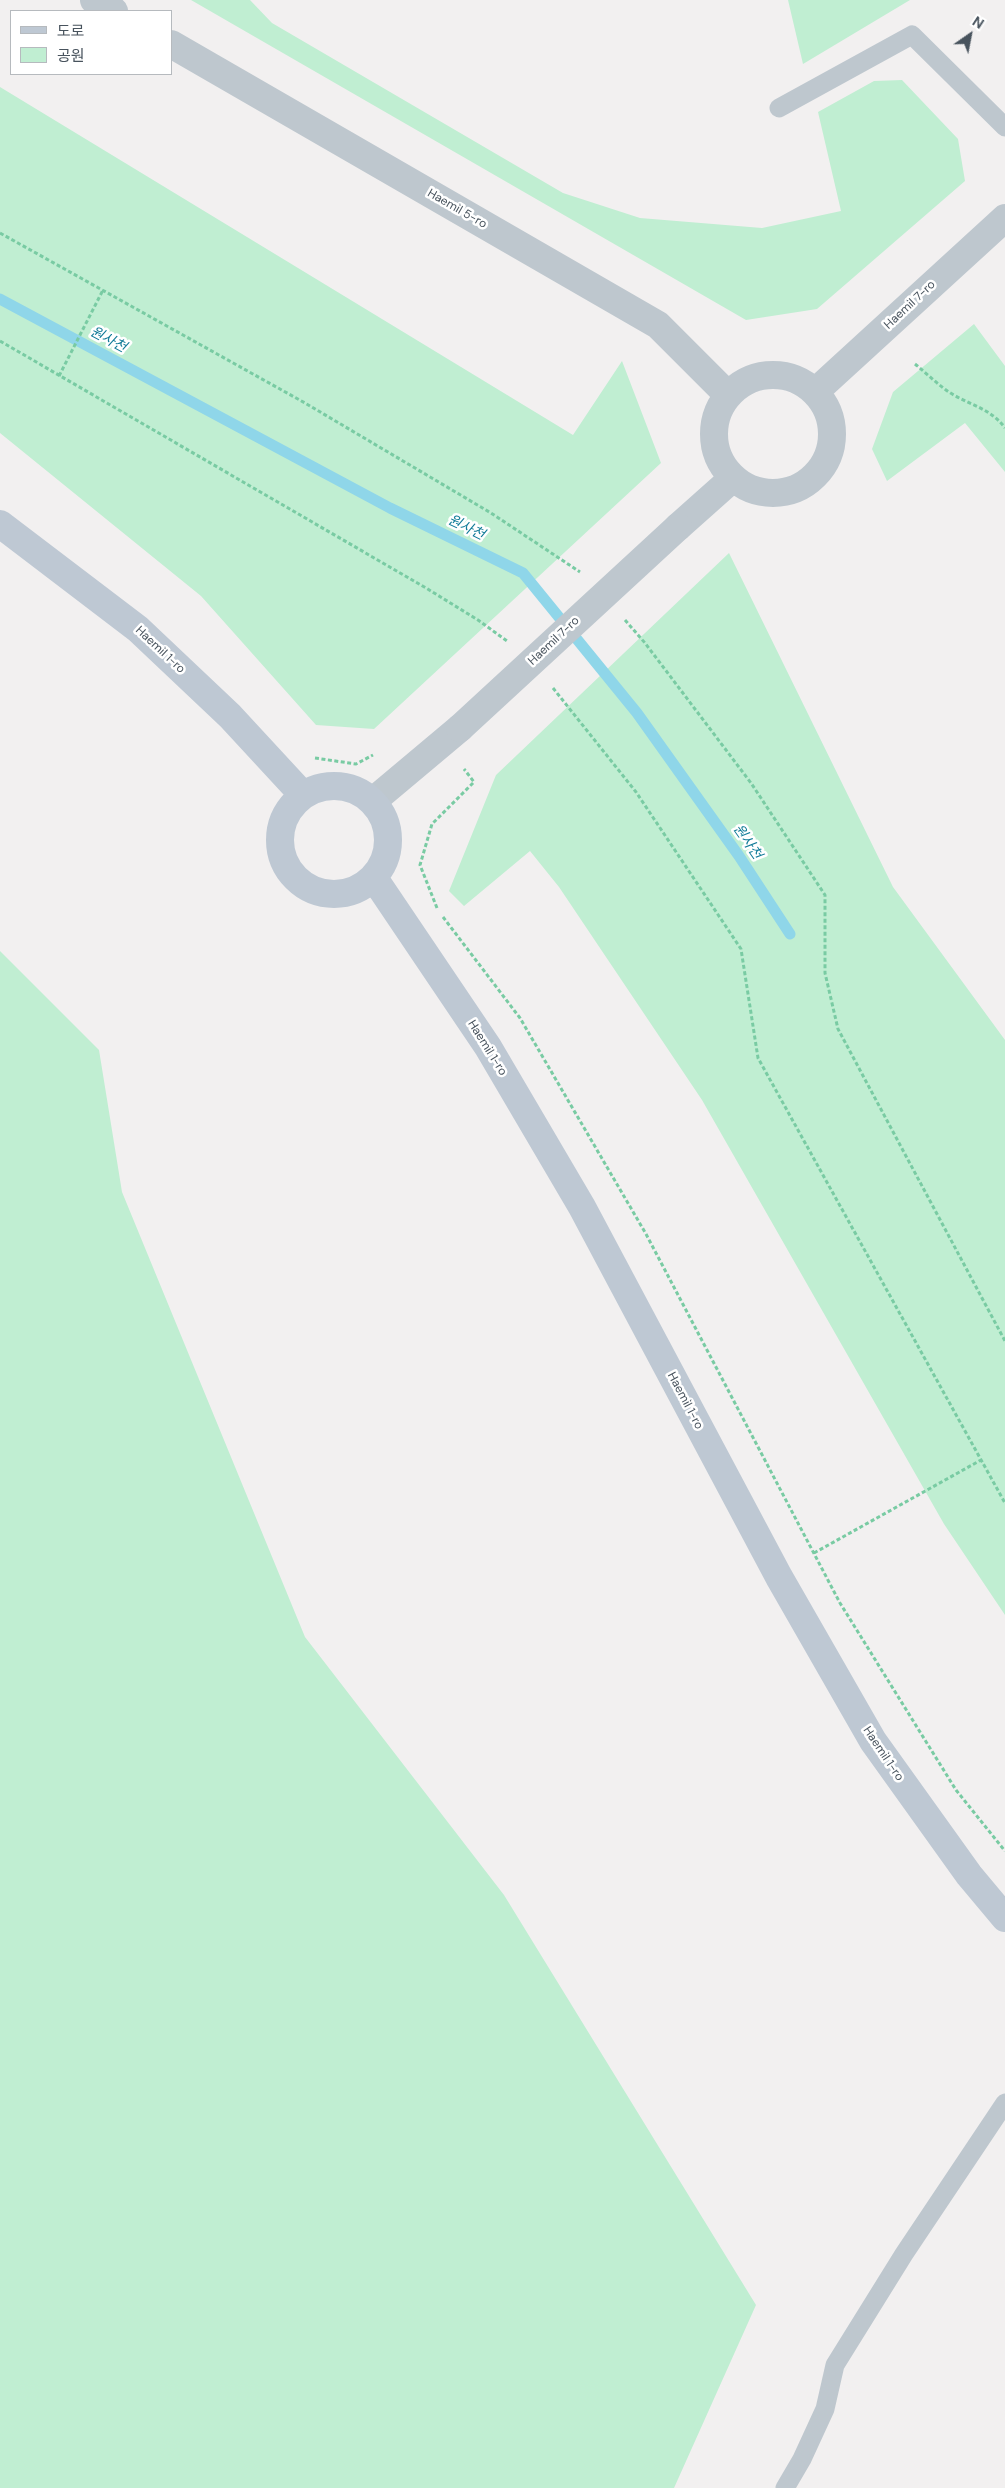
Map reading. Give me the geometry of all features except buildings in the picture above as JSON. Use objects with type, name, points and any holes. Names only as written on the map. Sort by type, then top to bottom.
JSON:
[{"type":"street","points":[[94,0],[112,10]]},
{"type":"street","name":"Haemil 5-ro","points":[[172,45],[658,325],[728,395]]},
{"type":"street","name":"Haemil 7-ro","points":[[816,392],[1005,218]]},
{"type":"street","points":[[780,374],[799,380],[816,392],[827,408],[833,428],[831,449],[823,468],[809,482],[790,491],[777,493],[750,489],[733,478],[721,464],[714,447],[713,429],[718,410],[728,395],[743,382],[761,375],[780,374]]},
{"type":"street","name":"Haemil 7-ro","points":[[373,801],[460,728],[733,478]]},
{"type":"street","name":"Haemil 1-ro","points":[[0,524],[138,629],[230,716],[303,795]]},
{"type":"street","points":[[339,785],[357,790],[373,801],[383,815],[389,831],[389,848],[384,864],[374,878],[361,888],[345,894],[329,895],[313,890],[299,881],[288,869],[281,854],[281,829],[291,806],[303,795],[320,787],[339,785]]},
{"type":"street","name":"Haemil 1-ro","points":[[374,878],[488,1047],[582,1207],[779,1577],[873,1741],[969,1875],[1005,1918]]},
{"type":"lane","points":[[779,108],[912,35],[1005,127]]},
{"type":"lane","points":[[785,2488],[825,2409],[835,2365],[904,2254],[1005,2103]]},
{"type":"path","points":[[0,233],[305,403],[491,513],[577,569],[583,576]]},
{"type":"path","points":[[59,376],[103,290]]},
{"type":"path","points":[[0,341],[163,433],[426,588],[478,620],[514,646]]},
{"type":"path","points":[[915,364],[947,391],[974,403],[1000,420],[1005,428]]},
{"type":"path","points":[[620,616],[645,642],[751,783],[825,894],[826,973],[838,1029],[1005,1340]]},
{"type":"path","points":[[547,681],[636,792],[741,949],[758,1058],[1005,1503]]},
{"type":"path","points":[[814,1553],[981,1460]]},
{"type":"green space","points":[[191,0],[250,0],[272,23],[563,193],[640,218],[762,228],[841,211],[818,112],[874,81],[902,80],[958,139],[965,181],[817,309],[746,320]]},
{"type":"green space","points":[[788,0],[910,0],[803,64]]},
{"type":"green space","points":[[0,87],[573,435],[622,361],[661,463],[374,729],[316,725],[201,596],[0,433]]},
{"type":"green space","points":[[974,324],[1005,366],[1005,472],[965,423],[887,481],[872,449],[893,392]]},
{"type":"green space","points":[[729,553],[893,887],[1005,1040],[1005,1615],[944,1524],[702,1100],[559,887],[530,851],[464,906],[449,891],[496,775]]},
{"type":"green space","points":[[0,951],[99,1050],[122,1192],[305,1637],[504,1895],[756,2305],[674,2488],[0,2488]]},
{"type":"waterway","name":"원사천","points":[[0,299],[390,508],[523,573],[637,713],[739,856],[790,934]]}]
